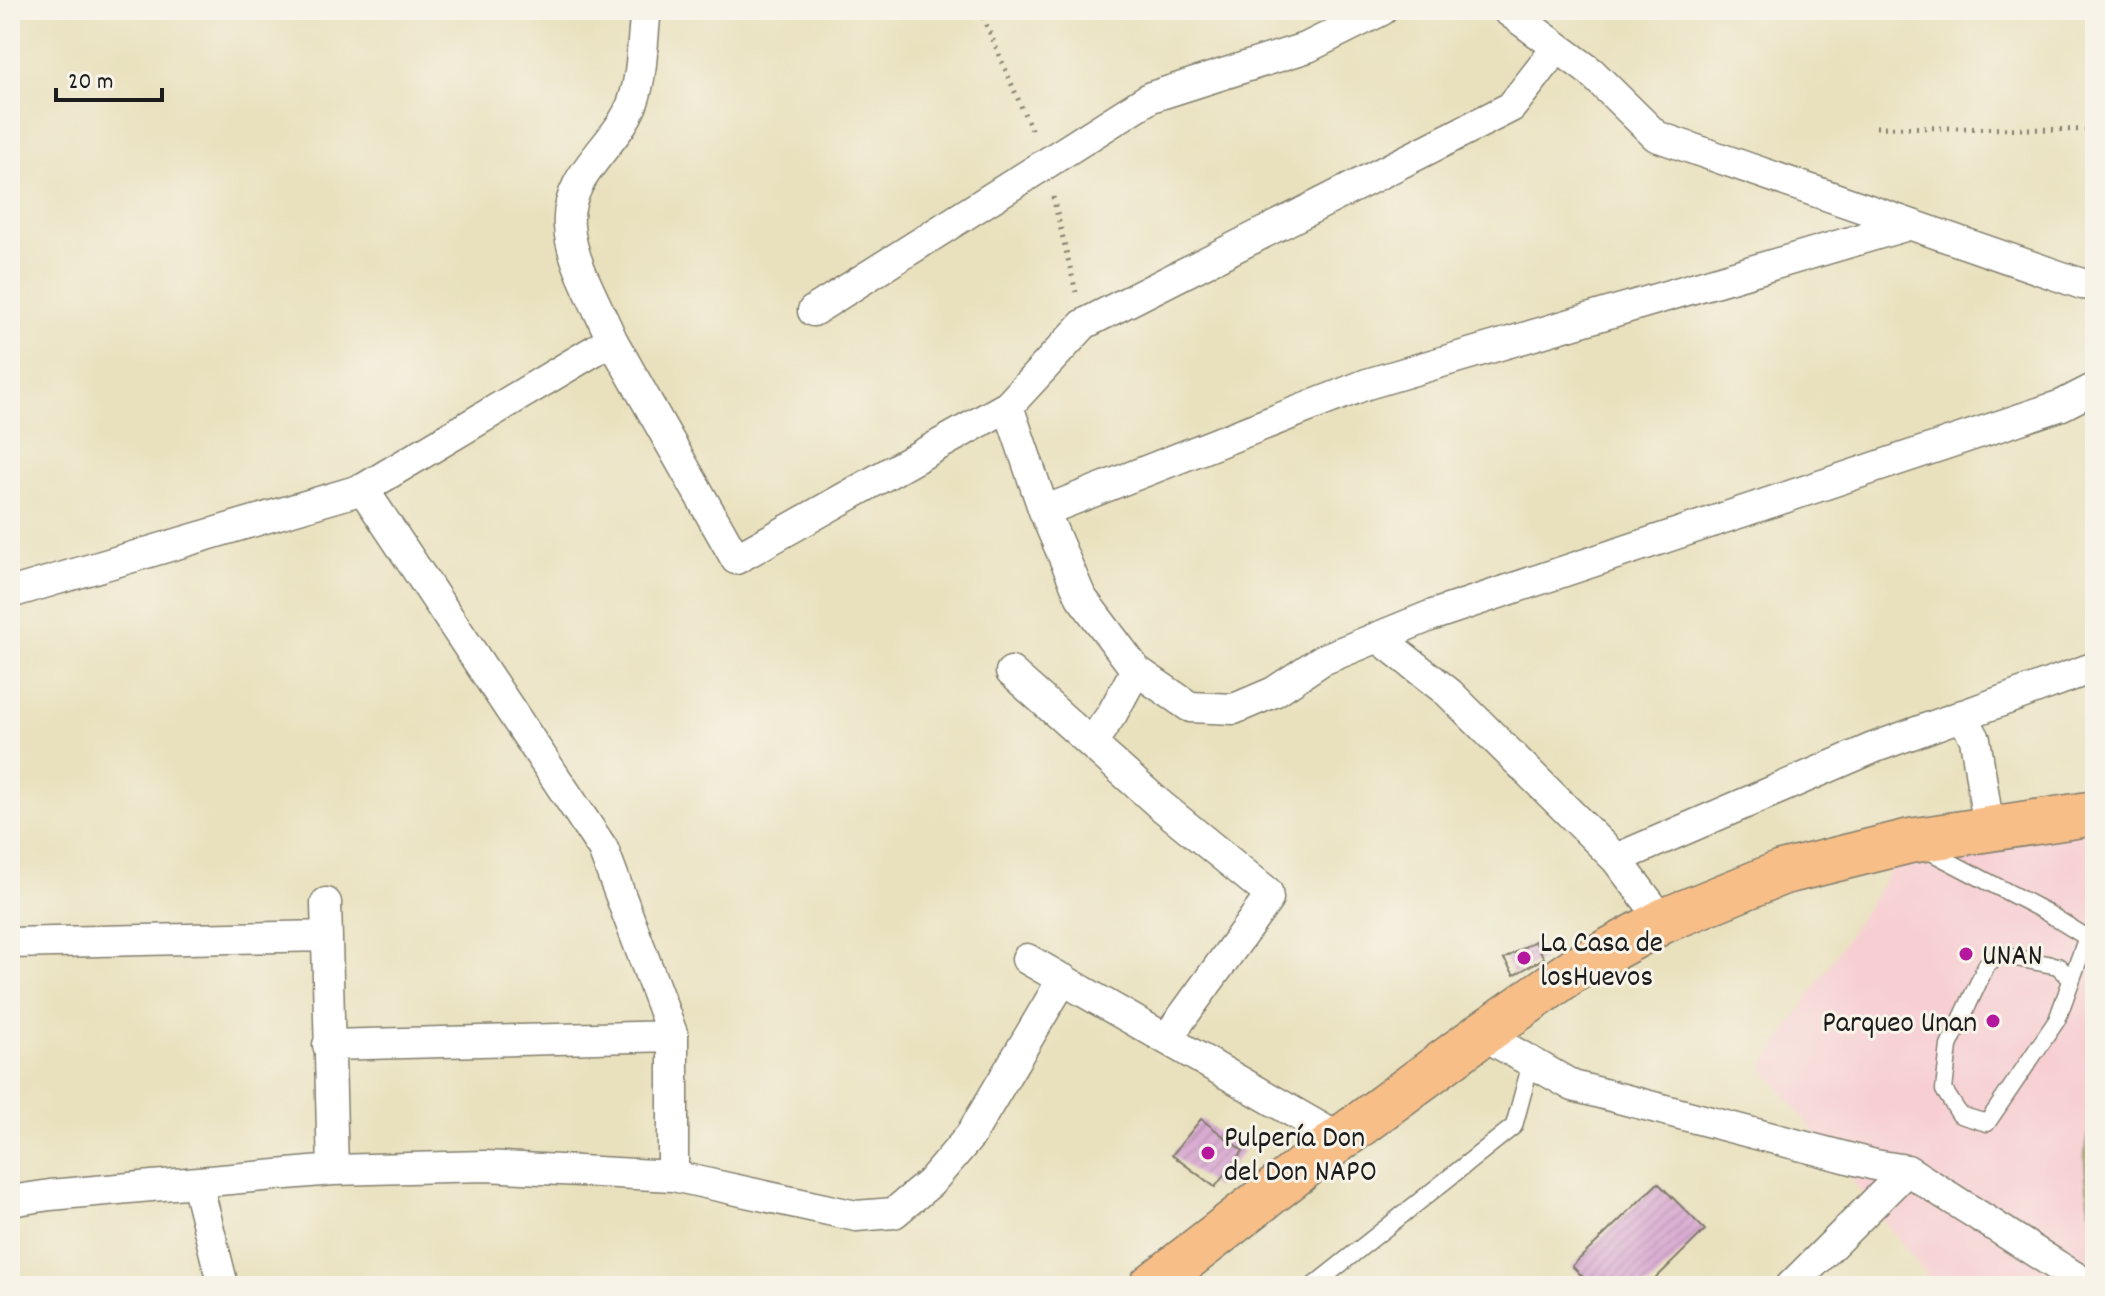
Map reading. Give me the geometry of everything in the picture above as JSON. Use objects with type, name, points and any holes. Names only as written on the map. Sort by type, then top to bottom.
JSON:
[{"type":"main road","points":[[1151,1286],[1340,1139],[1482,1034],[1575,969],[1663,921],[1781,873],[1910,841],[2095,813]]},
{"type":"street","points":[[646,10],[633,102],[581,178],[570,204],[568,222],[571,245],[612,340],[736,559],[1008,406],[1084,324],[1511,107],[1557,48]]},
{"type":"street","points":[[813,311],[1151,97],[1308,47],[1382,10]]},
{"type":"street","points":[[1507,10],[1591,72],[1656,136],[1908,225],[2082,284],[2095,285]]},
{"type":"street","points":[[1044,511],[1367,384],[1908,225]]},
{"type":"street","points":[[10,593],[363,489],[612,340]]},
{"type":"street","points":[[1008,406],[1044,511],[1081,597],[1136,670],[1190,707],[1234,709],[1274,692],[1322,660],[1430,616],[2062,405],[2095,388]]},
{"type":"street","points":[[363,489],[603,849],[673,1036],[673,1176]]},
{"type":"street","points":[[1378,637],[1449,693],[1616,859],[1663,921]]},
{"type":"street","points":[[1616,859],[1873,748],[2095,667]]},
{"type":"street","points":[[1092,742],[1112,714],[1136,670]]},
{"type":"street","points":[[1011,672],[1159,804],[1267,892],[1268,899],[1167,1038]]},
{"type":"street","points":[[1962,715],[1975,739],[1989,829]]},
{"type":"street","points":[[326,903],[333,1170]]},
{"type":"street","points":[[10,943],[327,936]]},
{"type":"street","points":[[1027,959],[1340,1139]]},
{"type":"street","points":[[10,1201],[333,1170],[485,1166],[673,1176],[856,1216],[894,1213],[930,1183],[970,1136],[1063,979]]},
{"type":"street","points":[[1482,1034],[1573,1086],[1875,1165],[1907,1170],[2089,1286]]},
{"type":"street","points":[[328,1045],[673,1036]]},
{"type":"street","points":[[1791,1286],[1907,1170]]},
{"type":"street","points":[[197,1182],[223,1286]]},
{"type":"lane","points":[[1910,841],[2044,911],[2091,940],[2071,979],[2057,1020],[1987,1123],[1960,1115],[1944,1090],[1949,1046],[1987,964],[2000,955],[2058,966],[2071,979]]},
{"type":"lane","points":[[1313,1286],[1514,1126],[1531,1063]]},
{"type":"path","points":[[1876,127],[2095,130]]},
{"type":"shaded area","name":"UNAN","points":[[2095,813],[2095,1286],[1935,1286],[1763,1067],[1910,841]]},
{"type":"green space","points":[[2095,1118],[2095,1214],[2090,1210],[2085,1163],[2087,1139]]},
{"type":"building","name":"La Casa de losHuevos","points":[[1535,941],[1544,958],[1514,975],[1504,959]]},
{"type":"building","name":"Pulpería Don del Don NAPO","points":[[1201,1119],[1243,1151],[1215,1187],[1172,1155]]},
{"type":"building","points":[[1658,1183],[1705,1230],[1648,1286],[1592,1286],[1572,1266]]},
{"type":"place","name":"UNAN","points":[[1966,954]]},
{"type":"place","name":"La Casa de losHuevos","points":[[1524,958]]},
{"type":"place","name":"Parqueo Unan","points":[[1993,1021]]},
{"type":"place","name":"Pulpería Don del Don NAPO","points":[[1208,1153]]}]
